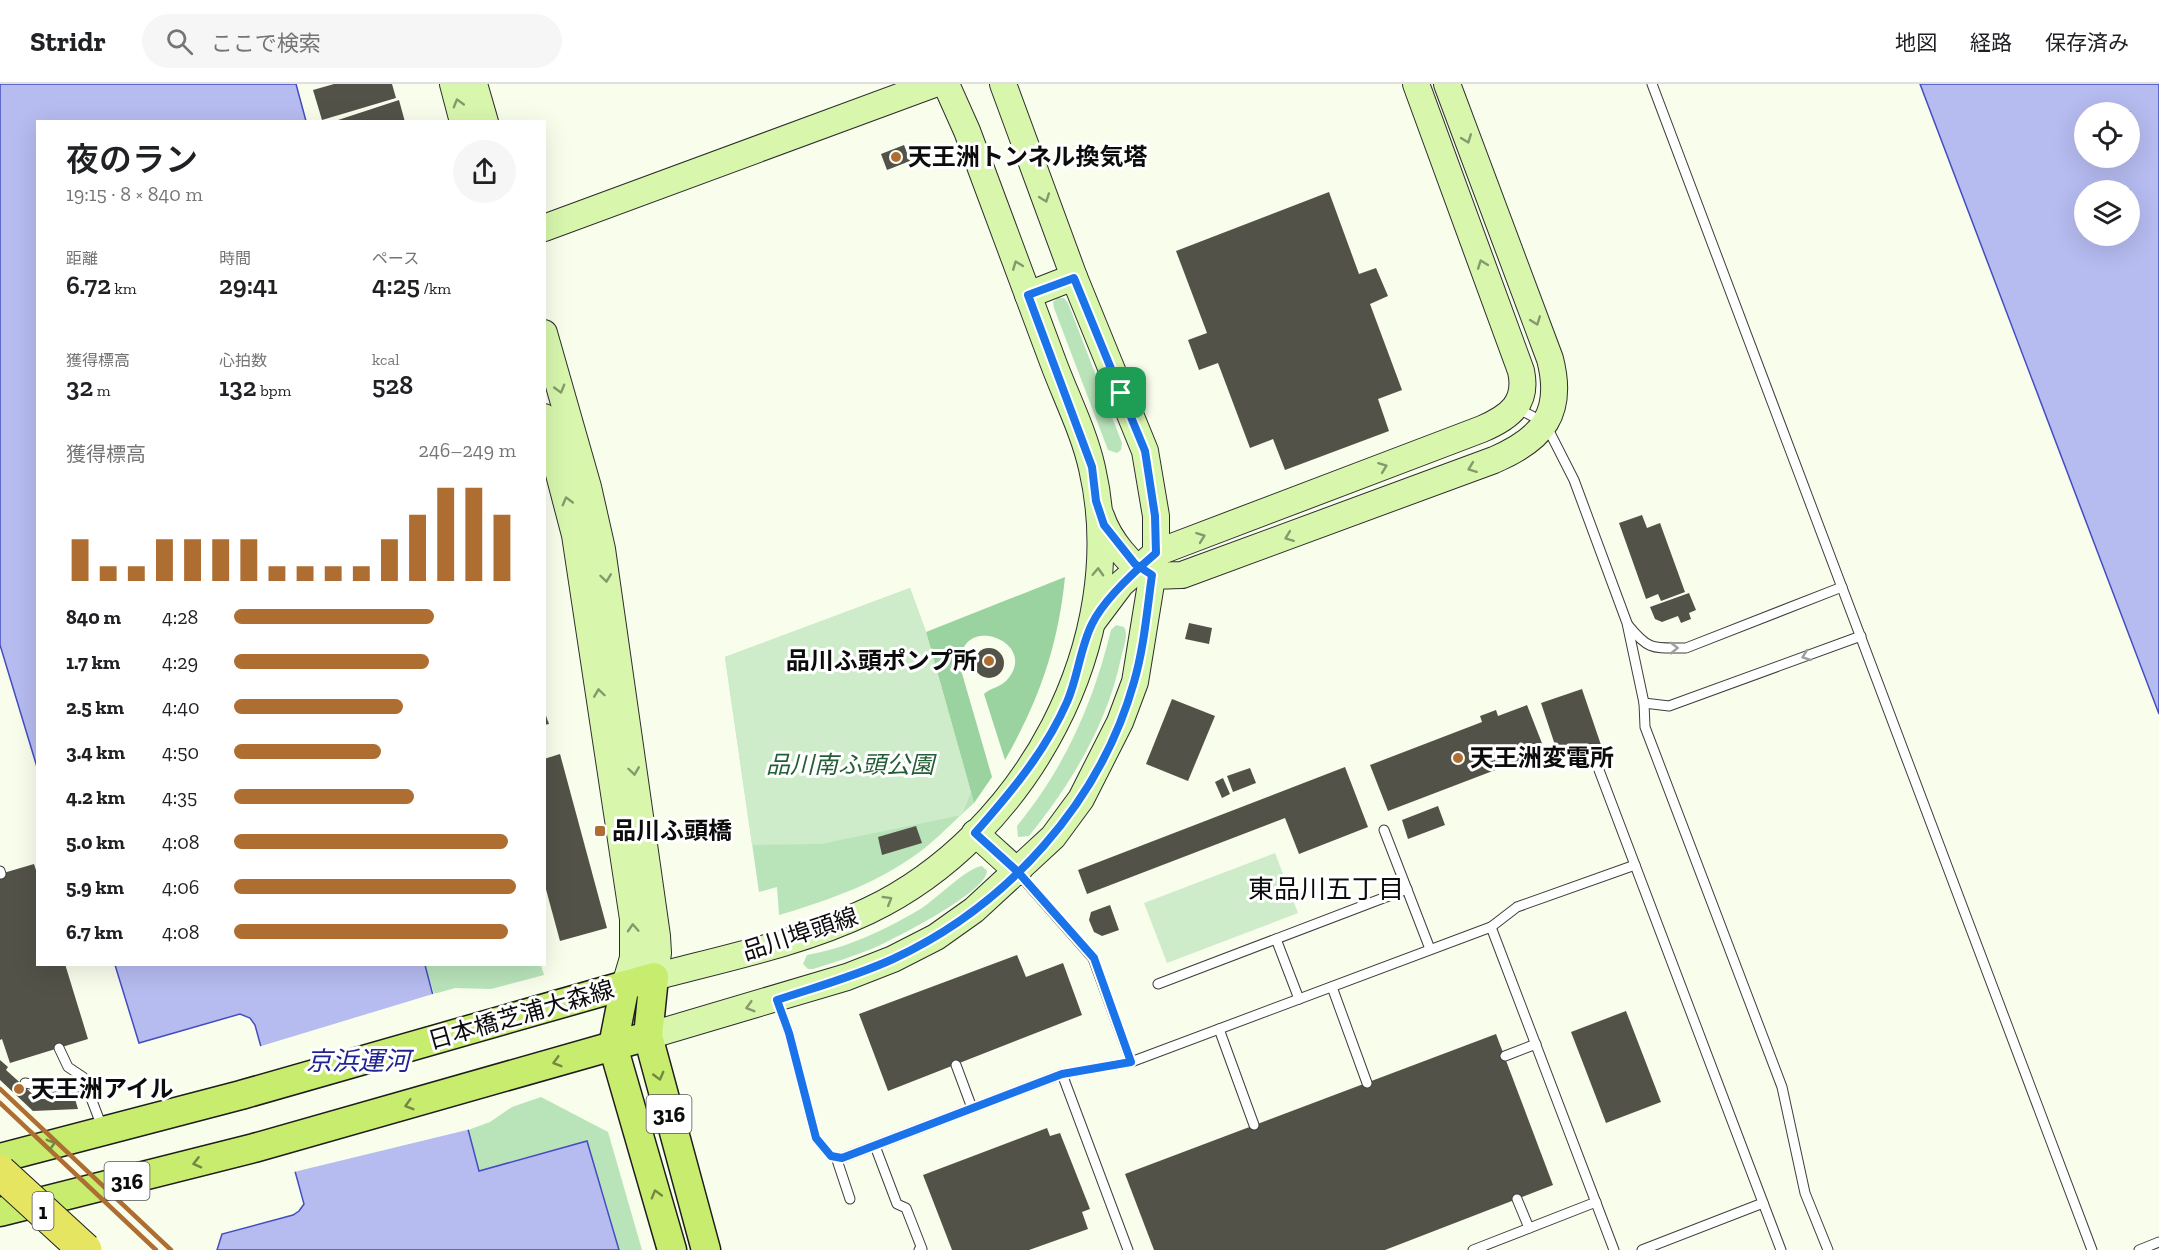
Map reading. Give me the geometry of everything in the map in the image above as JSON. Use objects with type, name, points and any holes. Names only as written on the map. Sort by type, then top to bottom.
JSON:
[{"type":"highway","name":"1","points":[[0,1172],[85,1250]]},
{"type":"highway","name":"1","points":[[0,1201],[54,1250]]},
{"type":"main road","name":"日本橋芝浦大森線","points":[[0,1158],[102,1129],[241,1095],[654,977],[648,1036],[706,1250]]},
{"type":"main road","name":"日本橋芝浦大森線","points":[[625,985],[613,1046],[672,1250]]},
{"type":"main road","name":"316","points":[[0,1212],[254,1148],[648,1036]]},
{"type":"street","points":[[453,84],[462,120]]},
{"type":"street","points":[[474,84],[484,120]]},
{"type":"street","points":[[546,227],[934,84]]},
{"type":"street","name":"品川埠頭線","points":[[654,977],[821,931],[870,911],[943,862],[975,833],[1021,781],[1049,738],[1078,672],[1092,623],[1098,591],[1099,559],[1092,467],[946,84]]},
{"type":"street","points":[[648,1036],[777,1000],[847,977],[893,959],[927,941],[974,910],[1018,872],[1053,837],[1081,799],[1120,722],[1135,682],[1155,516],[1145,451],[1074,278],[1003,84]]},
{"type":"street","points":[[1092,623],[1121,584],[1149,565],[1482,429],[1506,417],[1517,408],[1523,396],[1521,370],[1416,84]]},
{"type":"street","points":[[1096,501],[1110,535],[1149,565],[1182,575],[1205,569],[1494,460],[1523,446],[1539,433],[1550,416],[1555,394],[1550,359],[1447,84]]},
{"type":"street","points":[[1028,295],[1074,278]]},
{"type":"street","points":[[546,340],[588,487],[602,549],[657,936],[658,953],[654,977]]},
{"type":"street","points":[[546,425],[575,535],[633,919],[633,958],[625,985]]},
{"type":"street","points":[[975,833],[1018,872]]},
{"type":"lane","points":[[1652,84],[2092,1250]]},
{"type":"lane","points":[[1517,408],[1545,423],[1574,480],[1627,623],[1644,703],[1645,727],[1782,1087],[1805,1193],[1828,1250]]},
{"type":"lane","points":[[1627,623],[1643,644],[1659,648],[1686,648],[1842,587]]},
{"type":"lane","points":[[1644,703],[1669,706],[1861,636]]},
{"type":"lane","points":[[1591,749],[1781,1250]]},
{"type":"lane","points":[[1384,830],[1430,949]]},
{"type":"lane","points":[[777,1000],[789,1033],[816,1138],[831,1156],[842,1158],[1062,1074],[1131,1062],[1491,927],[1517,907],[1635,865]]},
{"type":"lane","points":[[1018,872],[1094,958],[1131,1062]]},
{"type":"lane","points":[[1158,984],[1407,889]]},
{"type":"lane","points":[[1491,927],[1614,1250]]},
{"type":"lane","points":[[1276,939],[1299,999]]},
{"type":"lane","points":[[1332,987],[1367,1083]]},
{"type":"lane","points":[[1219,1029],[1254,1125]]},
{"type":"lane","points":[[1504,1056],[1536,1044]]},
{"type":"lane","points":[[59,1048],[68,1067],[83,1077],[102,1129]]},
{"type":"lane","points":[[956,1065],[972,1108]]},
{"type":"lane","points":[[1062,1074],[1128,1250]]},
{"type":"lane","points":[[25,1083],[50,1087],[88,1087]]},
{"type":"lane","points":[[875,1146],[897,1204],[906,1208],[922,1249],[919,1250]]},
{"type":"lane","points":[[836,1157],[850,1199]]},
{"type":"lane","points":[[1517,1199],[1529,1228]]},
{"type":"lane","points":[[1473,1250],[1596,1202]]},
{"type":"lane","points":[[1642,1250],[1763,1203]]},
{"type":"lane","points":[[2139,1250],[2159,1242]]},
{"type":"green space","points":[[1058,298],[1064,298],[1068,303],[1122,443],[1121,450],[1117,453],[1108,450],[1054,308],[1053,302]]},
{"type":"green space","points":[[1065,577],[1057,627],[1045,672],[1028,716],[1005,760],[984,694],[1007,680],[1015,666],[1013,653],[1006,643],[994,637],[981,636],[970,640],[962,651],[961,670],[992,777],[974,803],[926,632]]},
{"type":"green space","name":"品川南ふ頭公園","points":[[910,588],[926,632],[974,803],[926,847],[892,870],[837,896],[779,915],[777,887],[759,892],[725,657]]},
{"type":"green space","name":"品川南ふ頭公園","points":[[910,588],[926,632],[971,792],[962,815],[821,844],[752,845],[725,657]]},
{"type":"green space","points":[[1116,625],[1124,627],[1125,642],[1115,683],[1097,730],[1086,753],[1059,796],[1029,836],[1018,837],[1017,826],[1049,781],[1075,734],[1095,684],[1111,630]]},
{"type":"green space","points":[[1275,853],[1298,913],[1167,963],[1144,903]]},
{"type":"green space","points":[[982,866],[987,871],[983,880],[972,891],[919,925],[874,948],[843,959],[813,969],[808,969],[803,964],[807,955],[852,943],[909,916],[969,872]]},
{"type":"green space","points":[[425,966],[541,966],[544,975],[491,989],[455,988],[434,994]]},
{"type":"green space","points":[[541,1097],[608,1132],[642,1250],[619,1250],[602,1189],[479,1171],[468,1130],[490,1122],[512,1107]]},
{"type":"water","points":[[0,84],[296,84],[306,120],[36,120],[36,764],[0,645]]},
{"type":"water","points":[[1920,84],[2159,84],[2159,714]]},
{"type":"water","name":"京浜運河","points":[[115,966],[425,966],[479,1171],[587,1141],[619,1250],[217,1250],[222,1234],[293,1215],[304,1204],[255,1025],[250,1018],[240,1014],[139,1043]]},
{"type":"pier","points":[[436,993],[471,1129],[294,1172],[258,1047]]},
{"type":"building","points":[[334,84],[392,84],[396,98],[322,120],[313,90]]},
{"type":"building","points":[[399,100],[404,120],[338,120]]},
{"type":"building","name":"天王洲トンネル換気塔","points":[[904,145],[910,161],[887,170],[881,154]]},
{"type":"building","points":[[1329,192],[1359,274],[1376,268],[1388,296],[1370,304],[1402,390],[1378,399],[1389,431],[1285,470],[1273,439],[1250,448],[1218,363],[1199,370],[1188,340],[1207,333],[1176,251]]},
{"type":"building","points":[[1642,515],[1647,528],[1660,523],[1685,592],[1661,601],[1658,594],[1646,599],[1619,523]]},
{"type":"building","points":[[1689,593],[1696,610],[1689,613],[1691,619],[1681,623],[1678,616],[1662,622],[1655,619],[1650,607]]},
{"type":"building","points":[[1189,623],[1212,628],[1209,644],[1185,639]]},
{"type":"building","name":"品川ふ頭ポンプ所","points":[[989,648],[999,653],[1004,663],[999,673],[989,678],[979,673],[974,663],[979,653]]},
{"type":"building","points":[[1582,689],[1601,745],[1560,760],[1541,703]]},
{"type":"building","points":[[1172,699],[1215,716],[1188,781],[1146,764]]},
{"type":"building","name":"天王洲変電所","points":[[1527,705],[1545,751],[1388,811],[1370,765],[1482,722],[1480,716],[1496,710],[1498,716]]},
{"type":"building","points":[[560,754],[607,928],[560,941],[546,889],[546,758]]},
{"type":"building","points":[[1345,767],[1368,827],[1299,854],[1285,818],[1087,894],[1078,870]]},
{"type":"building","points":[[1250,768],[1256,783],[1233,792],[1227,776]]},
{"type":"building","points":[[1223,778],[1230,794],[1222,798],[1215,782]]},
{"type":"building","points":[[1438,806],[1445,825],[1408,839],[1402,820]]},
{"type":"building","points":[[916,826],[922,843],[882,855],[878,837]]},
{"type":"building","points":[[34,864],[36,870],[36,966],[66,966],[88,1039],[10,1063],[2,1039],[0,1040],[0,874]]},
{"type":"building","points":[[1110,905],[1119,930],[1102,936],[1094,932],[1089,920],[1091,912]]},
{"type":"building","points":[[1017,955],[1026,977],[1063,963],[1082,1015],[888,1091],[859,1014]]},
{"type":"building","points":[[1626,1011],[1661,1102],[1606,1123],[1571,1032]]},
{"type":"building","points":[[1496,1034],[1553,1185],[1385,1250],[1154,1250],[1125,1174]]},
{"type":"building","name":"天王洲アイル","points":[[0,1060],[8,1067],[6,1070],[38,1099],[75,1099],[78,1109],[33,1111],[0,1080]]},
{"type":"building","points":[[1047,1128],[1050,1136],[1060,1133],[1090,1209],[1082,1212],[1088,1229],[1029,1250],[952,1250],[923,1175]]},
{"type":"railway","points":[[0,1089],[171,1250]]},
{"type":"railway","points":[[0,1103],[156,1250]]},
{"type":"place","name":"天王洲トンネル換気塔","points":[[896,157]]},
{"type":"place","name":"品川ふ頭ポンプ所","points":[[989,661]]},
{"type":"place","name":"天王洲変電所","points":[[1458,758]]},
{"type":"place","name":"品川ふ頭橋","points":[[600,831]]},
{"type":"place","name":"天王洲アイル","points":[[19,1089]]},
{"type":"district","name":"東品川五丁目","points":[[1326,889]]},
{"type":"route","points":[[1121,393],[1074,278],[1028,295],[1092,467],[1096,501],[1104,525],[1116,544],[1135,564],[1140,567],[1152,575],[1135,682],[1102,762],[1081,799],[1053,837],[1018,872],[974,910],[936,937],[893,959],[777,1000],[786,1022],[816,1138],[831,1156],[842,1158],[1062,1074],[1131,1062],[1094,958],[1018,872],[975,833],[1021,781],[1049,738],[1067,703],[1092,623],[1121,584],[1140,567],[1156,553],[1155,516],[1145,451],[1121,393]]}]
